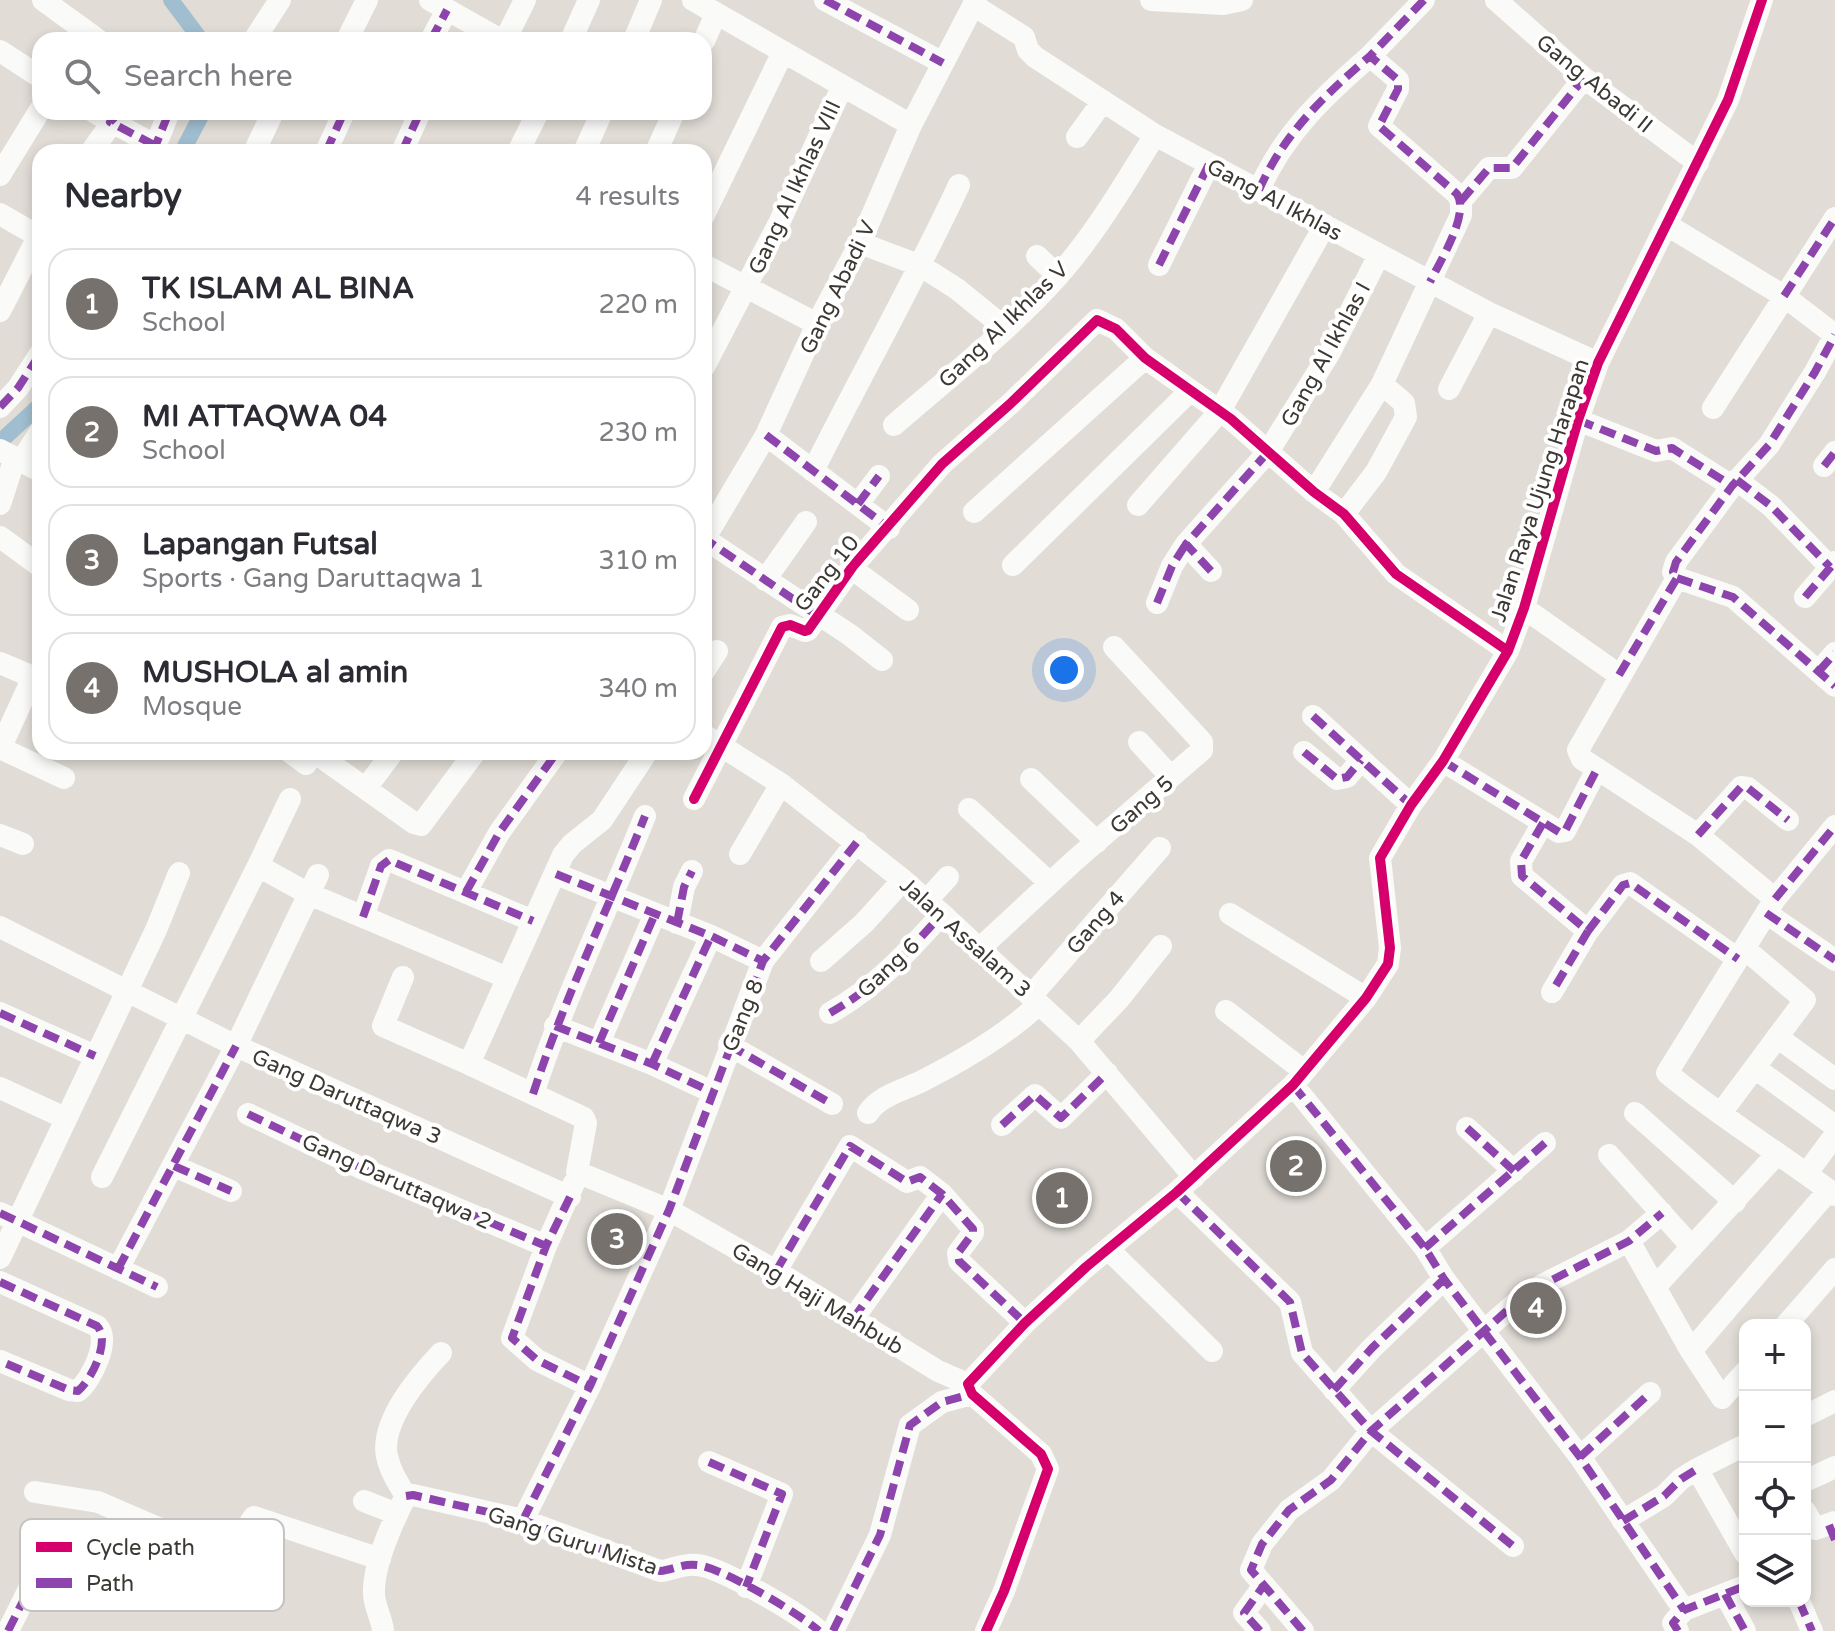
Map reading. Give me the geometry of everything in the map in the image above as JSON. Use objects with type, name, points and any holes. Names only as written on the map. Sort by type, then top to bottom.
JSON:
[{"type":"street","points":[[43,0],[83,32]]},
{"type":"street","points":[[259,32],[280,0]]},
{"type":"street","points":[[351,32],[367,0]]},
{"type":"street","points":[[507,32],[525,0]]},
{"type":"street","points":[[575,32],[589,0]]},
{"type":"street","points":[[637,32],[651,0]]},
{"type":"street","points":[[693,0],[911,125]]},
{"type":"street","points":[[825,0],[943,63]]},
{"type":"street","points":[[1151,0],[1223,4],[1242,0]]},
{"type":"street","points":[[1259,190],[1279,151],[1299,122],[1424,0]]},
{"type":"street","name":"Jalan Raya Ujung Harapan","points":[[970,1389],[1025,1323],[1086,1267],[1186,1184],[1298,1078],[1366,998],[1388,964],[1390,948],[1380,858],[1411,805],[1443,761],[1508,651],[1524,608],[1578,420],[1598,363],[1728,100],[1762,0]]},
{"type":"street","name":"Gang Abadi V","points":[[712,529],[766,435],[817,324],[860,243],[911,125],[974,2]]},
{"type":"street","name":"Gang Al Ikhlas","points":[[974,2],[1024,37],[1031,53],[1155,135],[1489,313],[1598,363]]},
{"type":"street","name":"Gang Abadi II","points":[[1501,2],[1584,78],[1698,163]]},
{"type":"street","points":[[433,32],[438,5],[488,32]]},
{"type":"street","points":[[708,32],[716,14]]},
{"type":"street","points":[[0,51],[32,72]]},
{"type":"street","points":[[712,198],[783,52]]},
{"type":"street","points":[[1370,56],[1398,80],[1398,89],[1379,126],[1461,201]]},
{"type":"street","points":[[1314,492],[1382,384],[1461,215],[1461,201],[1489,168],[1512,168],[1584,78]]},
{"type":"street","name":"Gang Al Ikhlas VIII","points":[[712,352],[842,87]]},
{"type":"street","points":[[1077,137],[1103,101]]},
{"type":"street","points":[[0,175],[34,120]]},
{"type":"street","points":[[95,144],[106,120]]},
{"type":"street","points":[[115,120],[147,144]]},
{"type":"street","points":[[156,144],[166,120]]},
{"type":"street","points":[[258,144],[269,120]]},
{"type":"street","points":[[330,144],[340,120]]},
{"type":"street","points":[[406,144],[416,120]]},
{"type":"street","points":[[522,144],[534,120]]},
{"type":"street","points":[[588,144],[598,120]]},
{"type":"street","points":[[660,144],[670,120]]},
{"type":"street","name":"Gang Al Ikhlas V","points":[[894,425],[1005,328],[1058,276],[1106,214],[1155,135]]},
{"type":"street","points":[[1159,265],[1209,164]]},
{"type":"street","points":[[813,471],[921,266],[959,185]]},
{"type":"street","points":[[0,214],[32,231]]},
{"type":"street","points":[[1713,408],[1835,218]]},
{"type":"street","points":[[1138,505],[1220,411],[1325,225]]},
{"type":"street","points":[[1667,225],[1784,296],[1835,335],[1769,445],[1734,483],[1676,562],[1673,572],[1677,578],[1733,597],[1827,678],[1835,653]]},
{"type":"street","points":[[860,243],[921,266],[957,289],[1005,328]]},
{"type":"street","points":[[0,311],[32,249]]},
{"type":"street","name":"Gang Al Ikhlas I","points":[[1157,603],[1172,566],[1186,544],[1268,452],[1329,354],[1379,255]]},
{"type":"street","points":[[1037,256],[1058,276]]},
{"type":"street","points":[[712,269],[817,324]]},
{"type":"street","points":[[1449,389],[1489,313]]},
{"type":"street","name":"Gang 10","points":[[712,740],[782,627],[790,625],[805,631],[851,568],[942,464],[1010,404],[1095,321],[1100,320],[1116,329],[1145,358]]},
{"type":"street","points":[[974,512],[1145,358],[1220,411],[1344,514],[1396,574],[1508,651]]},
{"type":"street","points":[[0,407],[32,366]]},
{"type":"street","points":[[1344,514],[1376,472],[1406,417],[1404,403],[1382,384]]},
{"type":"street","points":[[1013,565],[1190,391]]},
{"type":"street","points":[[1578,420],[1656,451],[1672,448],[1771,506],[1833,564],[1805,597]]},
{"type":"street","points":[[766,435],[889,528]]},
{"type":"street","points":[[0,504],[16,458],[32,441]]},
{"type":"street","points":[[858,504],[879,476]]},
{"type":"street","points":[[765,580],[806,522]]},
{"type":"street","points":[[0,537],[32,560]]},
{"type":"street","points":[[712,543],[850,635],[882,660]]},
{"type":"street","points":[[1186,544],[1211,571]]},
{"type":"street","points":[[851,568],[908,610]]},
{"type":"street","points":[[1677,578],[1619,675],[1578,750],[1579,756],[1698,835],[1770,906],[1832,951]]},
{"type":"street","points":[[1524,608],[1619,675]]},
{"type":"street","name":"Gang 5","points":[[978,950],[1202,750],[1202,742],[1114,647]]},
{"type":"street","points":[[712,659],[717,651]]},
{"type":"street","points":[[0,663],[26,674],[30,680],[0,748],[64,778]]},
{"type":"street","points":[[1313,716],[1411,805]]},
{"type":"street","name":"Jalan Assalam 3","points":[[712,740],[781,784],[857,842],[903,880],[1079,1041],[1107,1073],[1186,1184],[1290,1302],[1302,1353],[1371,1431],[1513,1546]]},
{"type":"street","points":[[1139,742],[1171,777]]},
{"type":"street","points":[[1304,752],[1337,779],[1347,777],[1361,760]]},
{"type":"street","points":[[315,760],[366,788],[421,825],[469,760]]},
{"type":"street","points":[[366,788],[387,760]]},
{"type":"street","points":[[466,892],[499,833],[551,760]]},
{"type":"street","points":[[469,1064],[567,849],[606,815],[642,760]]},
{"type":"street","points":[[694,799],[706,760]]},
{"type":"street","points":[[1443,761],[1559,832],[1565,831],[1597,769]]},
{"type":"street","points":[[1031,779],[1097,842]]},
{"type":"street","points":[[740,854],[781,784]]},
{"type":"street","points":[[1698,835],[1741,787],[1748,788],[1788,820]]},
{"type":"street","points":[[102,1177],[290,799]]},
{"type":"street","points":[[969,809],[1050,883]]},
{"type":"street","points":[[533,1094],[555,1026],[613,897],[645,816]]},
{"type":"street","points":[[1543,823],[1521,861],[1522,876],[1588,931]]},
{"type":"street","points":[[1691,1351],[1832,1192],[1776,1155],[1667,1073],[1770,906],[1835,826]]},
{"type":"street","points":[[0,835],[23,844]]},
{"type":"street","name":"Gang 8","points":[[523,1520],[590,1386],[669,1210],[763,961],[857,842]]},
{"type":"street","name":"Gang 4","points":[[868,1113],[878,1102],[925,1080],[999,1037],[1035,1000],[1160,848]]},
{"type":"street","points":[[363,917],[385,860],[533,921]]},
{"type":"street","points":[[258,866],[313,884],[363,917],[508,978]]},
{"type":"street","points":[[677,923],[684,887],[692,871]]},
{"type":"street","points":[[0,1258],[8,1217],[65,1118],[166,908],[179,873]]},
{"type":"street","points":[[556,874],[711,936],[763,961]]},
{"type":"street","name":"Gang 6","points":[[830,1013],[875,984],[934,908],[948,877]]},
{"type":"street","points":[[821,961],[864,923],[903,880]]},
{"type":"street","points":[[1552,992],[1588,931],[1623,885],[1630,883],[1805,998],[1721,1113]]},
{"type":"street","points":[[118,1269],[236,1046],[313,884]]},
{"type":"street","points":[[599,1043],[655,914]]},
{"type":"street","points":[[1230,914],[1366,998]]},
{"type":"street","name":"Gang Daruttaqwa 3","points":[[0,927],[236,1046],[570,1197]]},
{"type":"street","points":[[652,1064],[711,936]]},
{"type":"street","points":[[1079,1041],[1119,999],[1161,946]]},
{"type":"street","points":[[403,977],[383,1026],[584,1118],[586,1123],[570,1197],[546,1246],[512,1338],[537,1360],[590,1386]]},
{"type":"street","points":[[1226,1011],[1298,1078],[1425,1248],[1444,1279],[1580,1457],[1623,1521],[1681,1620],[1735,1590],[1745,1631]]},
{"type":"street","points":[[0,1013],[95,1056]]},
{"type":"street","points":[[555,1026],[652,1064],[712,1092]]},
{"type":"street","points":[[1777,1037],[1835,1079]]},
{"type":"street","points":[[729,1045],[832,1104]]},
{"type":"street","points":[[1755,1068],[1835,1126]]},
{"type":"street","points":[[1002,1125],[1035,1095],[1061,1118],[1107,1073]]},
{"type":"street","points":[[0,1088],[65,1118]]},
{"type":"street","points":[[1635,1113],[1735,1202]]},
{"type":"street","name":"Gang Daruttaqwa 2","points":[[248,1114],[361,1168],[546,1246]]},
{"type":"street","points":[[1467,1128],[1514,1171]]},
{"type":"street","points":[[1807,1173],[1835,1135]]},
{"type":"street","points":[[1425,1248],[1545,1143]]},
{"type":"street","points":[[776,1271],[850,1146],[907,1182],[920,1177],[942,1194],[973,1229],[958,1253],[959,1261],[1025,1323]]},
{"type":"street","points":[[1609,1155],[1692,1247]]},
{"type":"street","points":[[1656,1286],[1776,1155]]},
{"type":"street","points":[[174,1166],[231,1191]]},
{"type":"street","name":"Gang Haji Mahbub","points":[[577,1172],[669,1210],[970,1389]]},
{"type":"street","points":[[853,1319],[942,1194]]},
{"type":"street","points":[[1303,1631],[1251,1567],[1262,1544],[1289,1510],[1331,1480],[1371,1431],[1519,1300],[1629,1241],[1662,1213]]},
{"type":"street","points":[[8,1217],[157,1287]]},
{"type":"street","points":[[1629,1241],[1691,1351],[1722,1398],[1739,1379]]},
{"type":"street","points":[[1109,1250],[1212,1351]]},
{"type":"street","points":[[1791,1319],[1835,1269]]},
{"type":"street","points":[[1334,1390],[1372,1348],[1444,1279]]},
{"type":"street","points":[[0,1282],[97,1326],[102,1331],[103,1342],[85,1385],[78,1391],[0,1361]]},
{"type":"street","points":[[383,1631],[374,1596],[380,1559],[401,1505],[385,1453],[403,1397],[441,1353]]},
{"type":"street","points":[[833,1631],[880,1535],[910,1425],[942,1402],[970,1389],[1041,1454],[1048,1469],[1004,1591],[986,1631]]},
{"type":"street","points":[[1580,1457],[1650,1393]]},
{"type":"street","points":[[1811,1413],[1835,1401]]},
{"type":"street","points":[[1623,1521],[1664,1496],[1681,1479],[1739,1448]]},
{"type":"street","points":[[709,1462],[782,1494],[746,1587]]},
{"type":"street","points":[[1811,1478],[1835,1467]]},
{"type":"street","points":[[1697,1469],[1739,1536]]},
{"type":"street","points":[[35,1492],[98,1502],[137,1519]]},
{"type":"street","name":"Gang Guru Mista","points":[[364,1501],[401,1505],[413,1495],[523,1520],[647,1568],[660,1571],[683,1565],[707,1566],[819,1631]]},
{"type":"street","points":[[1811,1523],[1814,1529],[1833,1529]]},
{"type":"street","points":[[284,1527],[380,1559]]},
{"type":"street","points":[[1260,1631],[1244,1613],[1264,1585]]},
{"type":"street","points":[[8,1631],[20,1607]]},
{"type":"street","points":[[1802,1607],[1812,1631]]},
{"type":"waterway","points":[[171,0],[195,32]]},
{"type":"waterway","points":[[186,144],[199,120]]},
{"type":"waterway","points":[[0,442],[32,412]]},
{"type":"marked path","points":[[825,0],[943,63]]},
{"type":"marked path","points":[[1424,0],[1370,56],[1398,80],[1398,89],[1379,126],[1457,194],[1460,203],[1457,225],[1430,282]]},
{"type":"marked path","points":[[435,32],[447,10]]},
{"type":"marked path","points":[[1259,190],[1293,133],[1370,56]]},
{"type":"marked path","points":[[1461,201],[1489,168],[1512,168],[1584,78]]},
{"type":"marked path","points":[[112,120],[110,122],[152,144]]},
{"type":"marked path","points":[[156,144],[166,120]]},
{"type":"marked path","points":[[330,144],[340,120]]},
{"type":"marked path","points":[[406,144],[416,120]]},
{"type":"marked path","points":[[1159,265],[1209,164]]},
{"type":"marked path","points":[[1784,296],[1835,218]]},
{"type":"marked path","points":[[1619,675],[1677,578],[1673,572],[1676,562],[1732,486],[1769,445],[1835,335]]},
{"type":"marked path","points":[[0,407],[32,366]]},
{"type":"marked path","points":[[1578,420],[1656,451],[1672,448],[1732,486]]},
{"type":"marked path","points":[[766,435],[889,528]]},
{"type":"marked path","points":[[1211,571],[1186,544],[1268,452]]},
{"type":"marked path","points":[[1824,466],[1835,452]]},
{"type":"marked path","points":[[858,504],[879,476]]},
{"type":"marked path","points":[[1737,480],[1771,506],[1830,567]]},
{"type":"marked path","points":[[712,544],[818,616]]},
{"type":"marked path","points":[[1157,603],[1172,566],[1186,544]]},
{"type":"marked path","points":[[1805,597],[1835,562]]},
{"type":"marked path","points":[[1677,578],[1733,597],[1835,686]]},
{"type":"marked path","points":[[1819,671],[1835,653]]},
{"type":"marked path","points":[[1313,716],[1411,805]]},
{"type":"marked path","points":[[1304,752],[1337,779],[1347,777],[1361,760]]},
{"type":"marked path","points":[[466,892],[499,833],[551,760]]},
{"type":"marked path","points":[[1443,761],[1559,832],[1565,831],[1597,769]]},
{"type":"marked path","points":[[1698,835],[1741,787],[1748,788],[1788,820]]},
{"type":"marked path","points":[[533,1094],[572,989],[645,816]]},
{"type":"marked path","points":[[1543,823],[1521,861],[1522,876],[1588,931],[1552,992]]},
{"type":"marked path","points":[[1775,899],[1835,826]]},
{"type":"marked path","points":[[523,1520],[590,1386],[669,1210],[763,961],[857,842]]},
{"type":"marked path","points":[[363,917],[381,866],[389,860],[533,921]]},
{"type":"marked path","points":[[677,923],[684,887],[692,871]]},
{"type":"marked path","points":[[556,874],[711,936],[763,961]]},
{"type":"marked path","points":[[1588,931],[1623,885],[1630,883],[1738,959]]},
{"type":"marked path","points":[[1766,913],[1835,960]]},
{"type":"marked path","points":[[599,1043],[655,914]]},
{"type":"marked path","points":[[830,1013],[876,981],[942,914]]},
{"type":"marked path","points":[[652,1064],[711,936]]},
{"type":"marked path","points":[[0,1013],[95,1056]]},
{"type":"marked path","points":[[555,1026],[652,1064],[712,1092]]},
{"type":"marked path","points":[[729,1045],[832,1104]]},
{"type":"marked path","points":[[118,1269],[236,1046]]},
{"type":"marked path","points":[[1002,1125],[1035,1095],[1061,1118],[1107,1073]]},
{"type":"marked path","points":[[1293,1085],[1425,1248],[1444,1279],[1580,1457],[1684,1610]]},
{"type":"marked path","points":[[248,1114],[361,1168],[546,1246]]},
{"type":"marked path","points":[[1467,1128],[1514,1171]]},
{"type":"marked path","points":[[1425,1248],[1545,1143]]},
{"type":"marked path","points":[[776,1271],[850,1146],[907,1182],[920,1177],[942,1194],[973,1229],[958,1253],[959,1261],[1025,1323]]},
{"type":"marked path","points":[[174,1166],[231,1191]]},
{"type":"marked path","points":[[1177,1192],[1290,1302],[1302,1353],[1371,1431],[1513,1546]]},
{"type":"marked path","points":[[853,1319],[942,1194]]},
{"type":"marked path","points":[[570,1197],[546,1246],[512,1338],[537,1360],[590,1386]]},
{"type":"marked path","points":[[0,1213],[157,1287]]},
{"type":"marked path","points":[[1303,1631],[1251,1570],[1262,1544],[1289,1510],[1331,1480],[1371,1431],[1519,1300],[1629,1241],[1662,1213]]},
{"type":"marked path","points":[[1334,1390],[1372,1348],[1444,1279]]},
{"type":"marked path","points":[[0,1282],[97,1326],[102,1340],[94,1369],[78,1391],[0,1361]]},
{"type":"marked path","points":[[1580,1457],[1650,1393]]},
{"type":"marked path","points":[[833,1631],[880,1535],[910,1425],[942,1402],[972,1394]]},
{"type":"marked path","points":[[709,1462],[782,1494],[746,1587]]},
{"type":"marked path","points":[[1623,1521],[1664,1496],[1697,1469]]},
{"type":"marked path","points":[[406,1496],[523,1520],[660,1571],[687,1565],[708,1568],[760,1592],[819,1631]]},
{"type":"marked path","points":[[1829,1525],[1835,1540]]},
{"type":"marked path","points":[[1260,1631],[1244,1613],[1264,1585]]},
{"type":"marked path","points":[[1678,1631],[1673,1623],[1684,1610],[1739,1588]]},
{"type":"marked path","points":[[1725,1594],[1745,1631]]},
{"type":"marked path","points":[[8,1631],[20,1607]]},
{"type":"marked path","points":[[1802,1607],[1812,1631]]},
{"type":"cycle path","points":[[986,1631],[1004,1591],[1048,1469],[1041,1454],[972,1394],[968,1384],[1025,1323],[1086,1267],[1177,1192],[1293,1085],[1366,998],[1388,964],[1390,948],[1380,858],[1411,805],[1443,761],[1508,651],[1524,608],[1578,420],[1598,363],[1728,100],[1762,0]]},
{"type":"cycle path","points":[[694,799],[782,627],[790,625],[808,630],[853,566],[942,464],[1097,320],[1116,329],[1145,358],[1231,419],[1314,492],[1344,514],[1396,574],[1508,651]]},
{"type":"place","name":"MI ATTAQWA 04","points":[[1296,1166]]},
{"type":"place","name":"TK ISLAM AL BINA","points":[[1062,1198]]},
{"type":"place","name":"Lapangan Futsal","points":[[617,1239]]},
{"type":"place","name":"MUSHOLA al amin","points":[[1536,1308]]}]
